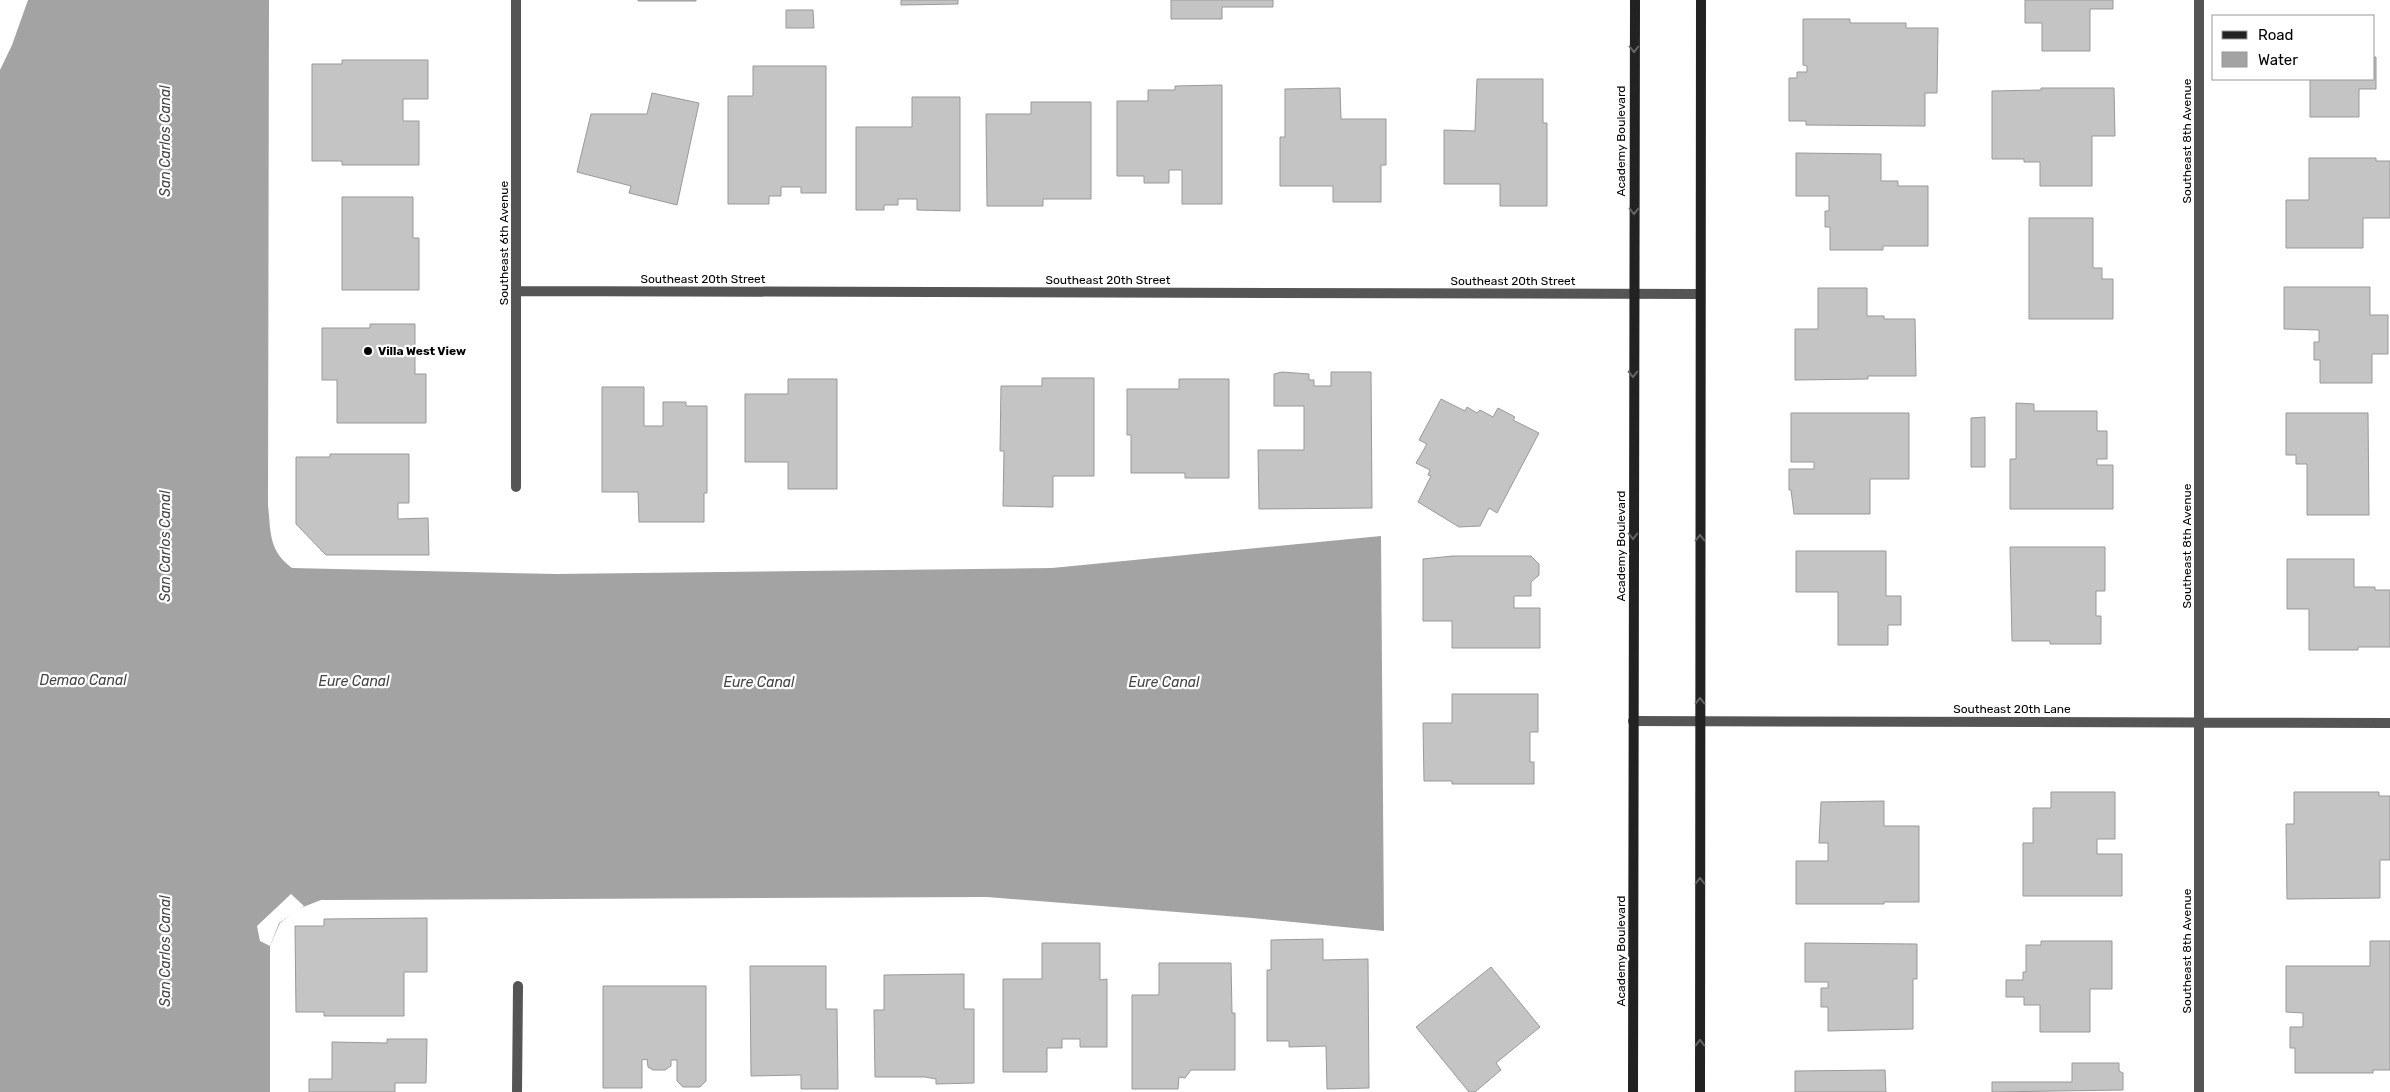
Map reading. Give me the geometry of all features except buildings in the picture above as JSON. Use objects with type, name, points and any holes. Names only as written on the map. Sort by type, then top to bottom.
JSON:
[{"type":"street","name":"Southeast 6th Avenue","points":[[516,0],[516,487]]},
{"type":"street","name":"Academy Boulevard","points":[[1633,1092],[1635,0]]},
{"type":"street","points":[[1700,0],[1700,1092]]},
{"type":"street","name":"Southeast 8th Avenue","points":[[2199,0],[2199,1092]]},
{"type":"street","name":"Southeast 20th Street","points":[[516,291],[1700,294]]},
{"type":"street","name":"Southeast 20th Lane","points":[[1633,721],[2390,722]]},
{"type":"street","points":[[518,986],[518,1092]]},
{"type":"water","points":[[28,0],[269,0],[268,505],[272,540],[284,561],[292,568],[556,574],[1052,568],[1381,536],[1384,931],[1252,918],[987,897],[321,900],[298,909],[280,923],[270,946],[270,1092],[0,1092],[0,70],[12,45]]},
{"type":"pier","points":[[291,894],[304,906],[279,923],[270,946],[260,941],[257,926]]},
{"type":"place","name":"Villa West View","points":[[368,351]]},
{"type":"water label","name":"San Carlos Canal","points":[[165,141]]},
{"type":"water label","name":"San Carlos Canal","points":[[165,546]]},
{"type":"water label","name":"Demao Canal","points":[[83,680]]},
{"type":"water label","name":"Eure Canal","points":[[354,681]]},
{"type":"water label","name":"Eure Canal","points":[[759,682]]},
{"type":"water label","name":"Eure Canal","points":[[1164,682]]},
{"type":"water label","name":"San Carlos Canal","points":[[165,951]]}]
